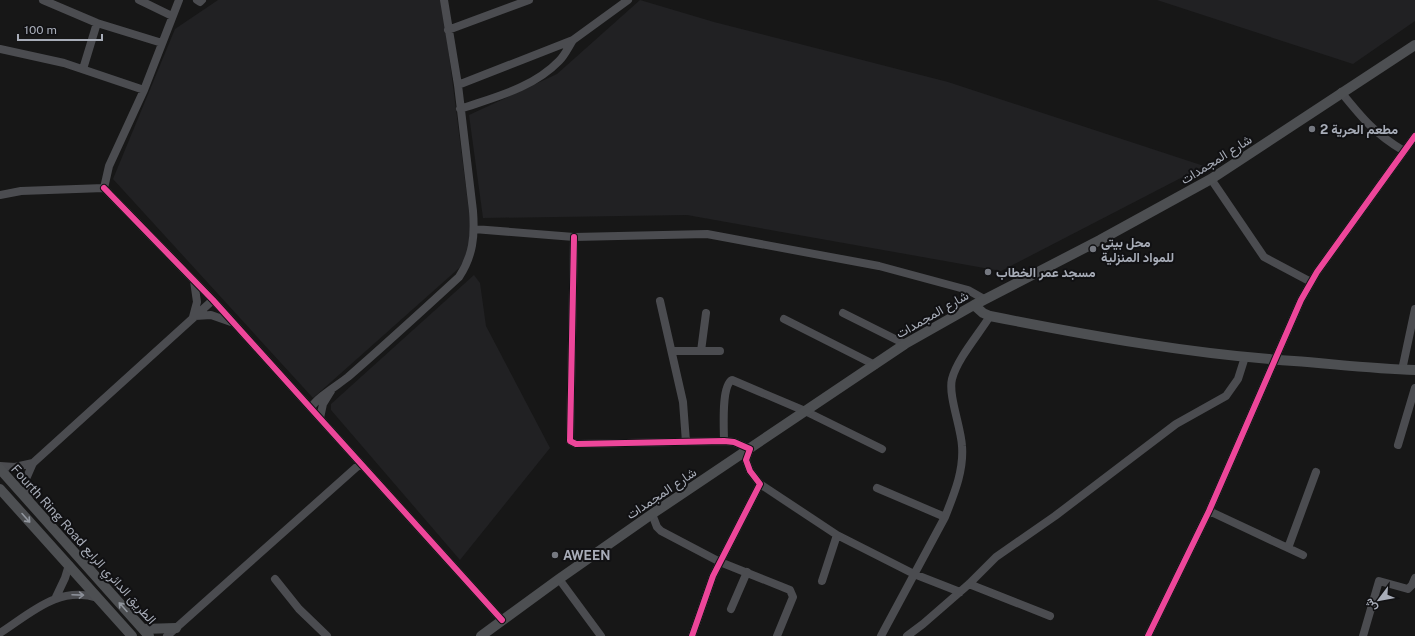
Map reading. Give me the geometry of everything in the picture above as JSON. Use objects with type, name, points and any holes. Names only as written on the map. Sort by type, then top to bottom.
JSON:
[{"type":"main road","name":"شارع المجمدات","points":[[481,636],[652,514],[906,344],[984,299],[1100,240],[1211,179],[1341,92],[1415,45]]},
{"type":"main road","points":[[974,305],[983,313],[990,316],[1113,340],[1245,357],[1415,370]]},
{"type":"main road","name":"Fourth Ring Road الطريق الدائري الرابع","points":[[0,469],[146,632]]},
{"type":"main road","name":"Fourth Ring Road الطريق الدائري الرابع","points":[[0,489],[132,636]]},
{"type":"main road","points":[[146,632],[177,630]]},
{"type":"street","points":[[43,0],[97,23],[162,43]]},
{"type":"street","points":[[139,0],[172,16]]},
{"type":"street","points":[[104,188],[109,166],[144,90],[179,0]]},
{"type":"street","points":[[198,0],[200,2],[202,0]]},
{"type":"street","points":[[311,408],[316,400],[332,391],[384,346],[459,277],[467,265],[472,251],[474,229],[458,85],[444,0]]},
{"type":"street","points":[[448,30],[528,0]]},
{"type":"street","points":[[458,85],[573,40],[628,0]]},
{"type":"street","points":[[83,69],[97,23]]},
{"type":"street","points":[[460,109],[511,92],[539,78],[560,60],[573,40]]},
{"type":"street","points":[[0,49],[64,63],[144,90]]},
{"type":"street","points":[[1341,92],[1371,128],[1385,140],[1404,151]]},
{"type":"street","points":[[1148,636],[1209,511],[1276,360],[1293,316],[1311,282],[1415,136]]},
{"type":"street","points":[[1211,179],[1264,257],[1311,282]]},
{"type":"street","points":[[0,195],[21,191],[104,188],[213,300],[502,620]]},
{"type":"street","points":[[474,229],[574,237],[708,234],[879,266],[968,290],[984,299]]},
{"type":"street","points":[[574,237],[570,441],[576,444],[734,442],[750,449],[746,460],[750,471],[760,484],[837,535],[914,574],[960,592]]},
{"type":"street","points":[[194,281],[197,302],[194,317]]},
{"type":"street","points":[[30,502],[26,479],[33,463],[213,300]]},
{"type":"street","points":[[660,301],[683,402],[686,442]]},
{"type":"street","points":[[1402,370],[1415,309]]},
{"type":"street","points":[[701,351],[706,313]]},
{"type":"street","points":[[843,313],[906,344]]},
{"type":"street","points":[[194,317],[211,315],[233,322]]},
{"type":"street","points":[[881,636],[946,517],[959,477],[962,460],[962,446],[952,391],[952,380],[956,369],[990,316]]},
{"type":"street","points":[[784,319],[875,364]]},
{"type":"street","points":[[672,351],[720,351]]},
{"type":"street","points":[[907,636],[960,592],[996,557],[1055,516],[1176,424],[1226,396],[1238,379],[1245,357]]},
{"type":"street","points":[[724,441],[724,403],[728,384],[732,380],[805,411],[882,449]]},
{"type":"street","points":[[1398,445],[1415,388]]},
{"type":"street","points":[[320,418],[323,404],[332,391]]},
{"type":"street","points":[[0,466],[15,467],[33,463]]},
{"type":"street","points":[[167,636],[177,630],[360,464]]},
{"type":"street","points":[[1288,548],[1316,472]]},
{"type":"street","points":[[692,636],[713,576],[760,484]]},
{"type":"street","points":[[877,488],[946,517]]},
{"type":"street","points":[[1209,511],[1303,555]]},
{"type":"street","points":[[652,514],[657,527],[661,531],[720,562],[790,590],[793,597],[777,636]]},
{"type":"street","points":[[822,581],[837,535]]},
{"type":"street","points":[[56,597],[65,578],[68,565]]},
{"type":"street","points":[[730,609],[747,572]]},
{"type":"street","points":[[1363,636],[1379,581],[1408,589],[1412,585],[1415,578]]},
{"type":"street","points":[[274,579],[299,609],[327,636]]},
{"type":"street","points":[[559,579],[601,636]]},
{"type":"street","points":[[969,584],[1050,616]]},
{"type":"street","points":[[0,633],[56,597],[81,594],[99,598]]},
{"type":"shaded area","points":[[218,0],[442,0],[471,227],[467,261],[313,398],[113,179],[175,29]]},
{"type":"shaded area","points":[[640,0],[714,22],[948,82],[1204,166],[1001,271],[687,215],[483,218],[469,115],[557,74]]},
{"type":"shaded area","points":[[1157,0],[1415,0],[1415,21],[1353,64]]},
{"type":"shaded area","points":[[474,275],[480,283],[486,326],[550,448],[460,560],[331,410],[331,404]]},
{"type":"cycle path","points":[[1148,636],[1209,511],[1301,300],[1317,272],[1415,136]]},
{"type":"cycle path","points":[[104,188],[213,300],[502,620]]},
{"type":"cycle path","points":[[574,237],[570,441],[576,444],[724,441],[734,442],[750,449],[746,460],[750,471],[760,484],[713,576],[692,636]]},
{"type":"place","name":"مطعم الحرية 2","points":[[1312,129]]},
{"type":"place","name":"محل بيتي للمواد المنزلية","points":[[1093,249]]},
{"type":"place","name":"مسجد عمر الخطاب","points":[[988,272]]},
{"type":"place","name":"AWEEN","points":[[555,555]]}]
